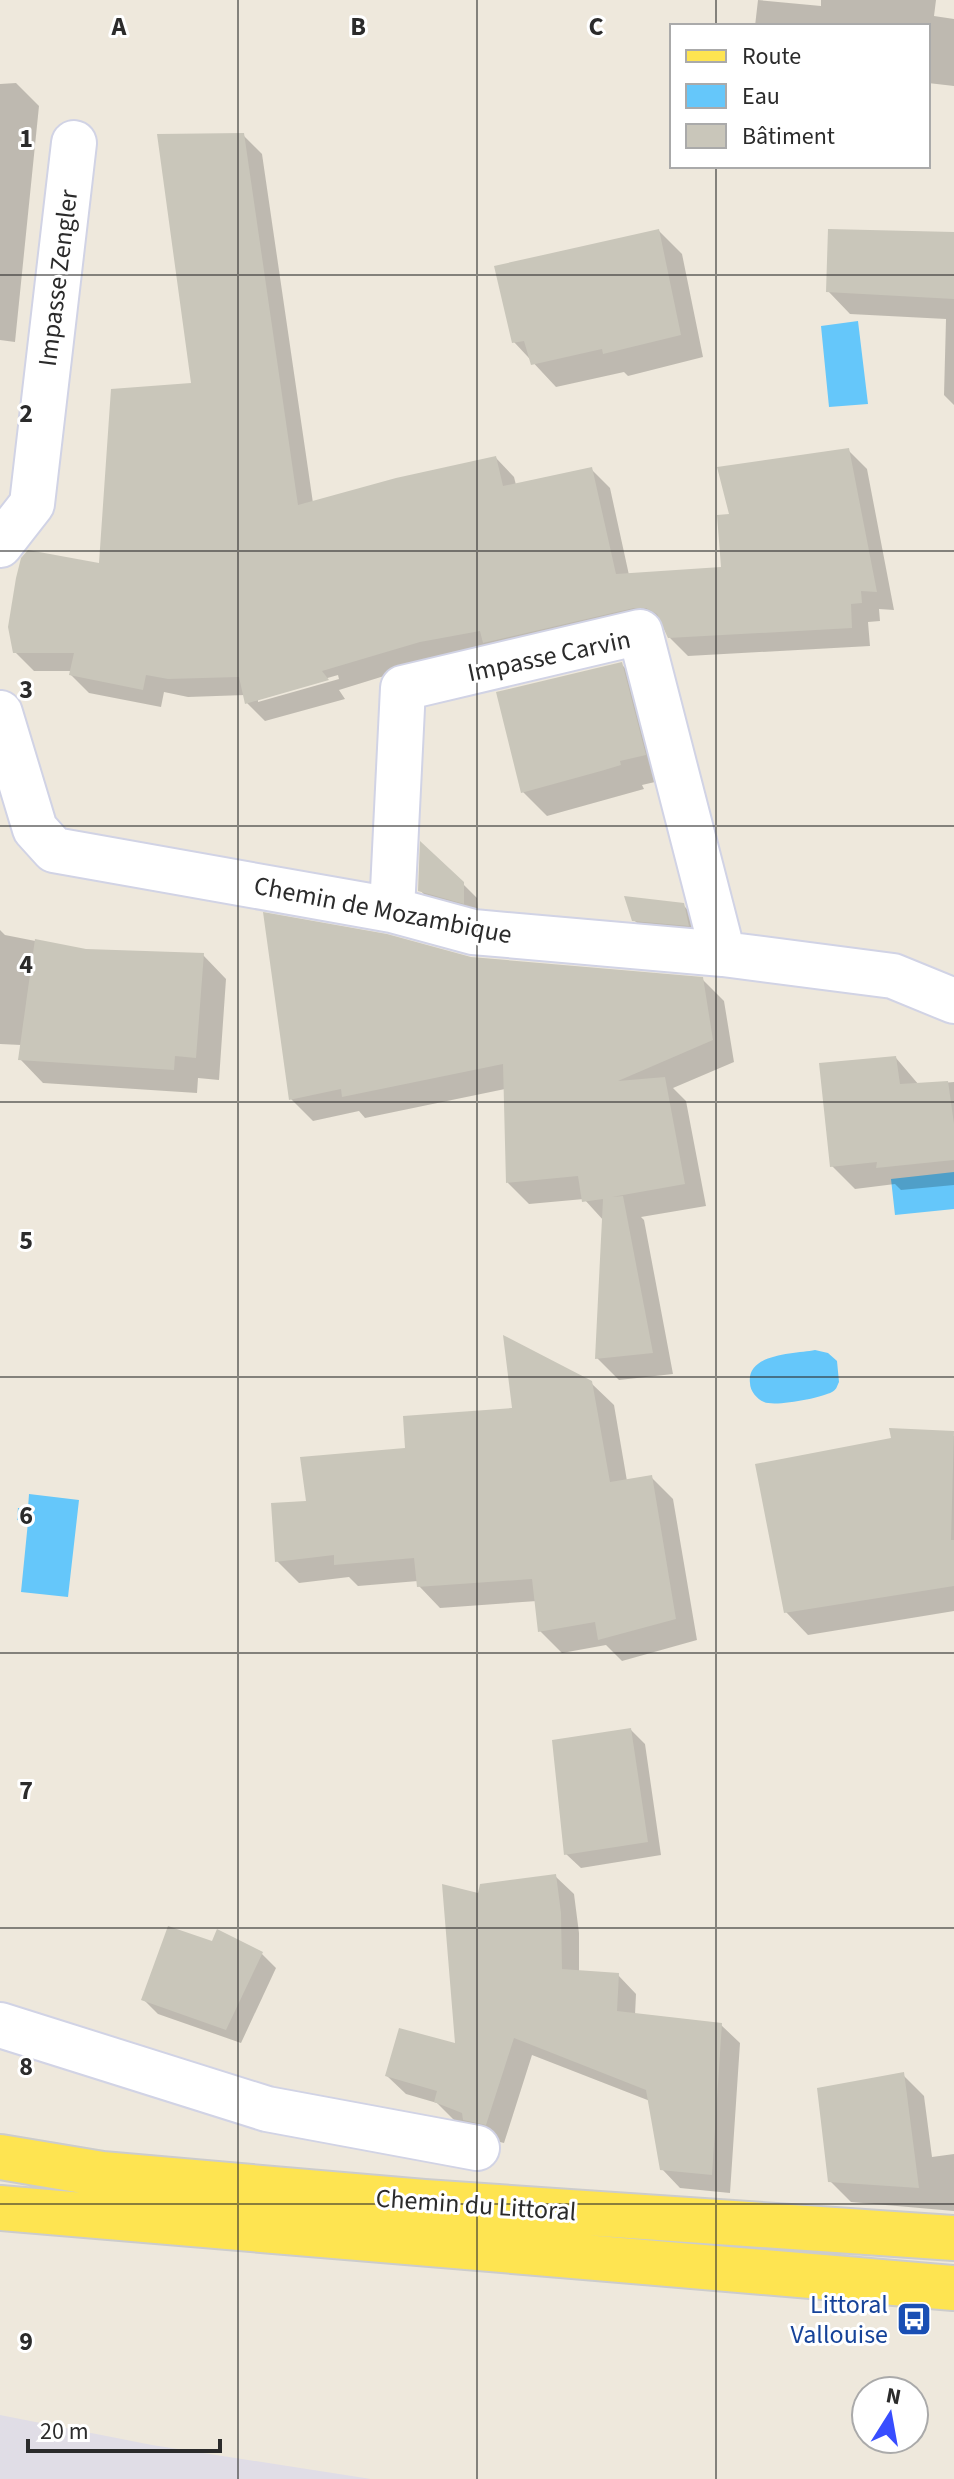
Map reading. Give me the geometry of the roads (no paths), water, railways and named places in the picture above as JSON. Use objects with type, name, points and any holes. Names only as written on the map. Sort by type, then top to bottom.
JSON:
[{"type":"main road","name":"Chemin du Littoral","points":[[0,2157],[102,2174],[424,2202],[954,2238]]},
{"type":"main road","name":"Chemin du Littoral","points":[[0,2208],[954,2288]]},
{"type":"street","name":"Impasse Zengler","points":[[0,545],[32,504],[74,143]]},
{"type":"street","name":"Impasse Carvin","points":[[392,910],[403,688],[640,632],[723,954]]},
{"type":"street","name":"Chemin de Mozambique","points":[[0,713],[35,829],[54,850],[392,910],[473,932],[723,954],[893,976],[954,1001]]},
{"type":"street","points":[[0,2025],[267,2109],[477,2148]]},
{"type":"water","points":[[858,321],[868,404],[829,407],[821,326]]},
{"type":"water","points":[[954,1172],[954,1209],[895,1215],[891,1179]]},
{"type":"water","points":[[815,1350],[828,1353],[837,1361],[839,1382],[834,1391],[809,1399],[778,1403],[764,1402],[754,1394],[750,1383],[751,1373],[764,1360]]},
{"type":"water","points":[[29,1494],[79,1500],[68,1597],[21,1592],[28,1522],[17,1520],[18,1508],[28,1508]]},
{"type":"place","name":"Littoral Vallouise","points":[[914,2319]]}]
